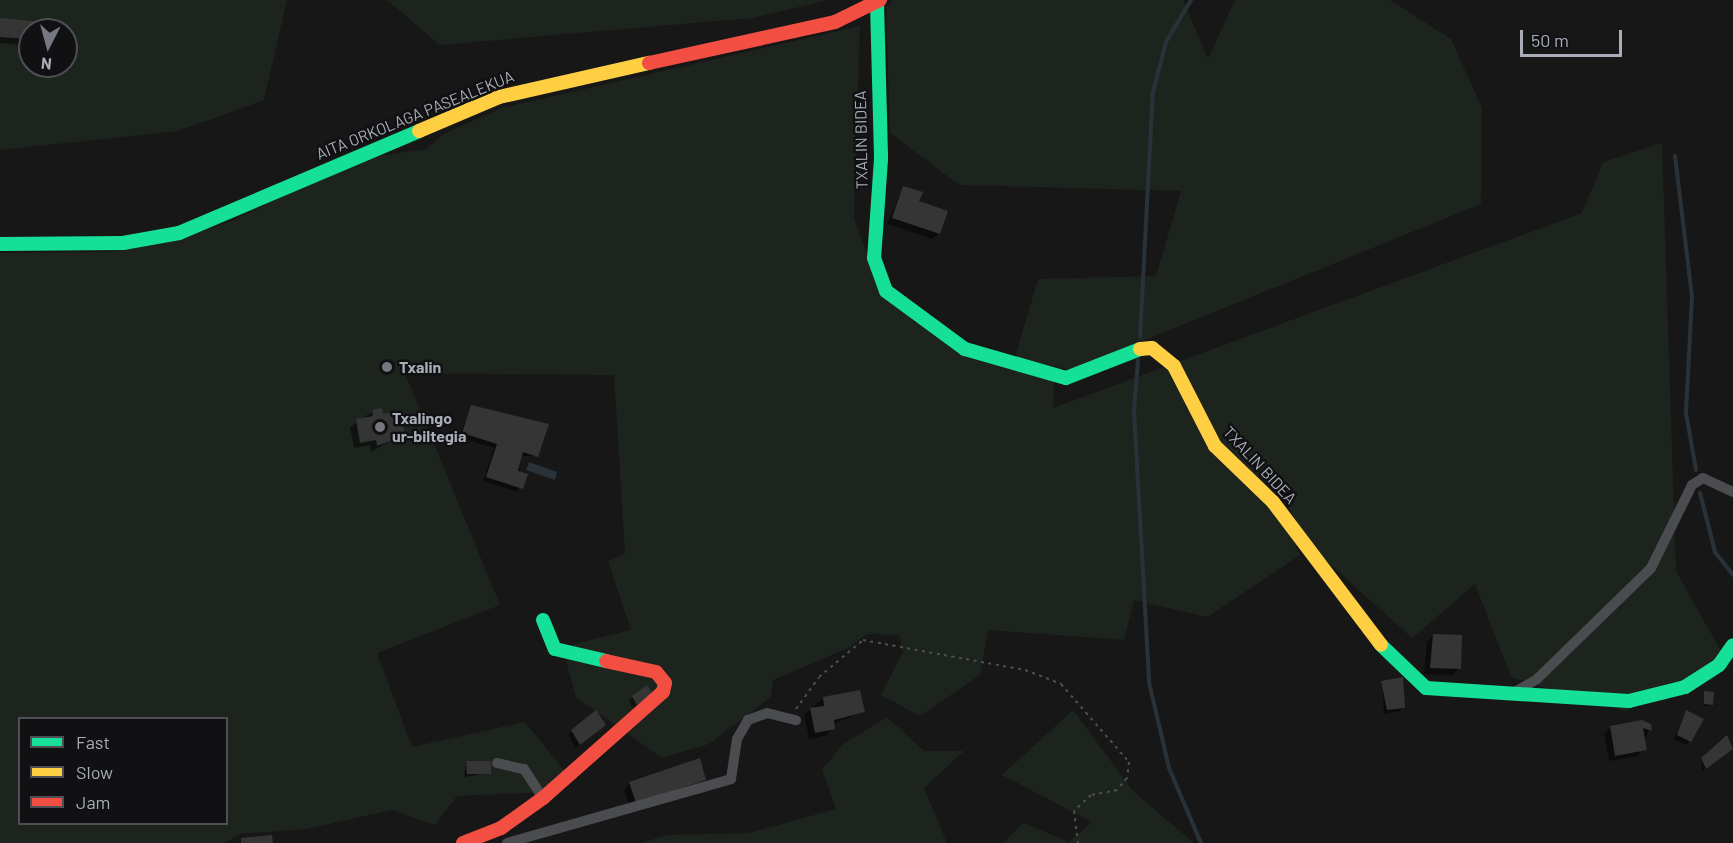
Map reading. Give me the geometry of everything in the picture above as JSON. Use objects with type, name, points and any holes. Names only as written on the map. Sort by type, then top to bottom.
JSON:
[{"type":"street","name":"AITA ORKOLAGA PASEALEKUA","points":[[0,244],[123,243],[179,233],[499,97],[836,22],[879,1]]},
{"type":"street","name":"TXALIN BIDEA","points":[[879,1],[881,159],[874,258],[886,291],[965,349],[1066,378],[1133,349],[1152,348],[1174,366],[1215,446],[1289,521],[1323,573],[1407,674],[1426,688],[1629,701],[1659,696],[1685,687],[1719,665],[1733,645]]},
{"type":"street","points":[[1510,694],[1537,679],[1651,568],[1692,485],[1703,478],[1733,492]]},
{"type":"street","points":[[462,843],[501,828],[543,798],[663,692],[665,683],[656,672],[555,649],[543,620]]},
{"type":"street","points":[[507,843],[731,779],[737,739],[748,720],[767,713],[796,720]]},
{"type":"street","points":[[497,763],[524,769],[543,798]]},
{"type":"path","points":[[796,720],[797,703],[863,640],[1025,670],[1061,684],[1129,762],[1127,778],[1117,790],[1091,795],[1074,811],[1078,843]]},
{"type":"shaded area","points":[[0,0],[287,0],[264,100],[178,131],[0,150]]},
{"type":"shaded area","points":[[387,0],[829,0],[752,18],[440,45]]},
{"type":"shaded area","points":[[893,0],[1183,0],[1208,59],[1235,0],[1390,0],[1451,39],[1482,108],[1481,204],[1071,370],[1015,358],[1038,279],[1156,276],[1181,191],[959,185],[890,133],[886,7]]},
{"type":"shaded area","points":[[860,26],[854,218],[868,257],[914,322],[1054,381],[1053,408],[1582,213],[1603,162],[1662,143],[1676,571],[1730,667],[1625,711],[1511,677],[1475,584],[1412,638],[1311,547],[1286,503],[1233,457],[1285,524],[1300,555],[1207,617],[1134,600],[1124,640],[988,630],[980,675],[920,716],[881,695],[903,652],[899,635],[867,634],[850,647],[773,680],[771,697],[709,744],[662,758],[576,697],[566,661],[574,644],[631,630],[608,561],[625,554],[614,375],[405,373],[500,605],[377,653],[412,747],[525,722],[564,770],[543,792],[457,796],[435,825],[392,810],[306,829],[240,834],[225,843],[0,843],[0,253],[110,252],[178,239],[234,220],[358,159],[426,149],[444,134],[501,108]]},
{"type":"shaded area","points":[[529,462],[557,472],[555,480],[526,470]]},
{"type":"shaded area","points":[[1073,710],[1133,791],[1194,843],[1003,843],[1023,823],[1069,842],[1092,822],[1002,775]]},
{"type":"shaded area","points":[[887,717],[924,751],[964,751],[924,788],[947,843],[640,843],[668,835],[749,833],[836,809],[822,770],[842,745]]},
{"type":"building","points":[[0,18],[18,20],[18,38],[0,37]]},
{"type":"building","points":[[903,186],[923,192],[919,201],[948,211],[940,234],[892,218]]},
{"type":"building","points":[[471,405],[549,424],[538,457],[523,452],[518,471],[528,474],[523,489],[486,477],[497,444],[462,433]]},
{"type":"building","name":"Txalingo ur-biltegia","points":[[382,408],[383,414],[400,411],[405,435],[377,446],[376,440],[360,443],[356,419],[373,416],[372,410]]},
{"type":"building","points":[[1433,634],[1462,635],[1461,669],[1430,668]]},
{"type":"building","points":[[1403,677],[1405,708],[1387,710],[1381,681]]},
{"type":"building","points":[[647,685],[654,695],[637,705],[632,696]]},
{"type":"building","points":[[860,690],[865,712],[834,720],[835,729],[815,733],[810,708],[824,706],[823,697]]},
{"type":"building","points":[[1704,691],[1714,692],[1713,705],[1704,704]]},
{"type":"building","points":[[596,710],[606,725],[580,745],[571,730]]},
{"type":"building","points":[[1686,710],[1704,719],[1691,742],[1677,735]]},
{"type":"building","points":[[1642,720],[1651,724],[1652,731],[1643,728],[1647,750],[1615,756],[1610,726]]},
{"type":"building","points":[[1727,735],[1733,749],[1706,769],[1701,758]]},
{"type":"building","points":[[700,758],[706,780],[636,803],[629,782]]},
{"type":"building","points":[[466,761],[491,761],[491,774],[467,774]]},
{"type":"building","points":[[272,835],[273,843],[241,843],[241,838]]},
{"type":"waterway","points":[[1140,337],[1153,92],[1166,42],[1191,0]]},
{"type":"waterway","points":[[1675,156],[1692,297],[1686,413],[1696,470]]},
{"type":"waterway","points":[[1138,360],[1134,411],[1149,682],[1169,768],[1201,843]]},
{"type":"waterway","points":[[1700,493],[1715,552],[1733,575]]},
{"type":"traffic: fast","points":[[877,3],[881,159],[874,258],[886,291],[965,349],[1066,378],[1140,349]]},
{"type":"traffic: fast","points":[[0,244],[123,243],[179,233],[419,131]]},
{"type":"traffic: fast","points":[[543,620],[555,649],[606,661]]},
{"type":"traffic: fast","points":[[1381,645],[1426,688],[1629,701],[1685,687],[1719,665],[1733,645]]},
{"type":"traffic: slow","points":[[419,131],[499,97],[649,63]]},
{"type":"traffic: slow","points":[[1140,349],[1152,348],[1174,366],[1215,446],[1273,502],[1381,645]]},
{"type":"traffic: jam","points":[[649,63],[835,22],[880,0]]},
{"type":"traffic: jam","points":[[463,843],[501,828],[543,798],[663,692],[665,683],[656,672],[606,661]]},
{"type":"place","name":"Txalin","points":[[387,367]]},
{"type":"place","name":"Txalingo ur-biltegia","points":[[380,427]]}]
